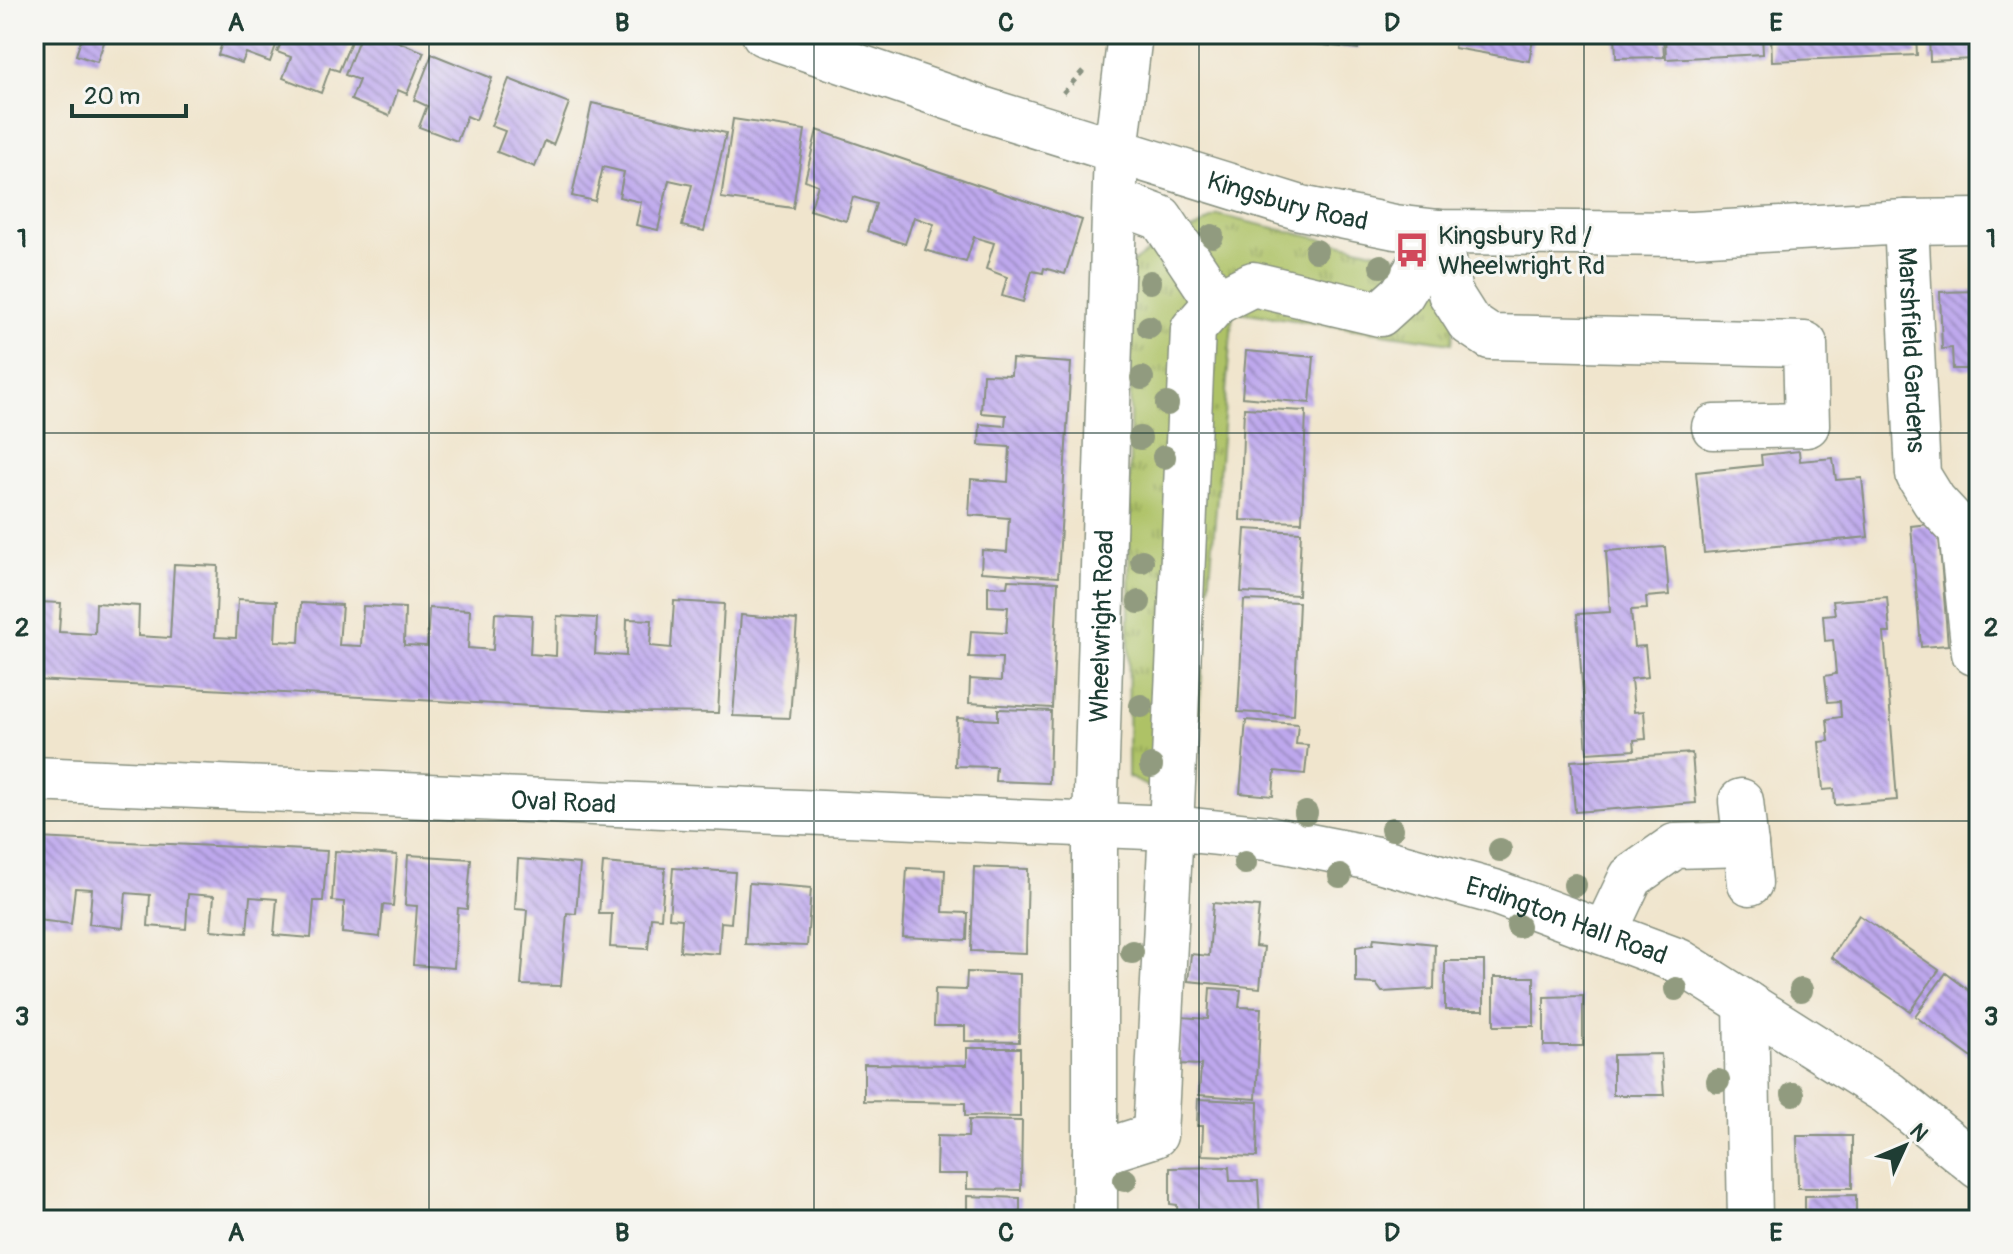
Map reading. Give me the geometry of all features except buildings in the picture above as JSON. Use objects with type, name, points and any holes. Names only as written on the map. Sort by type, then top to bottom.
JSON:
[{"type":"street","name":"Kingsbury Road","points":[[764,34],[985,110],[1301,208],[1395,227],[1439,232],[1692,234],[1979,221]]},
{"type":"street","name":"Wheelwright Road","points":[[1095,1220],[1095,824],[1116,151],[1130,34]]},
{"type":"street","points":[[1115,201],[1161,218],[1217,302]]},
{"type":"street","name":"Marshfield Gardens","points":[[1906,222],[1918,475],[1934,501],[1961,530],[1974,653]]},
{"type":"street","points":[[1095,1154],[1155,1135],[1193,329],[1217,302],[1253,284],[1380,314],[1402,294],[1439,232]]},
{"type":"street","points":[[1439,232],[1450,293],[1469,323],[1490,337],[1805,344],[1807,425],[1714,427]]},
{"type":"street","name":"Oval Road","points":[[34,779],[1095,824]]},
{"type":"street","points":[[1605,932],[1631,877],[1675,846],[1748,863],[1741,801]]},
{"type":"street","name":"Erdington Hall Road","points":[[1095,824],[1268,838],[1372,858],[1494,892],[1605,932],[1679,961],[1746,1003],[1888,1093],[1979,1167]]},
{"type":"street","points":[[1746,1003],[1750,1220]]},
{"type":"green space","points":[[1218,215],[1460,271],[1452,343],[1233,311],[1193,791],[1161,793],[1128,777],[1131,264],[1156,246]]},
{"type":"place","name":"Kingsbury Rd / Wheelwright Rd","points":[[1412,250]]}]
